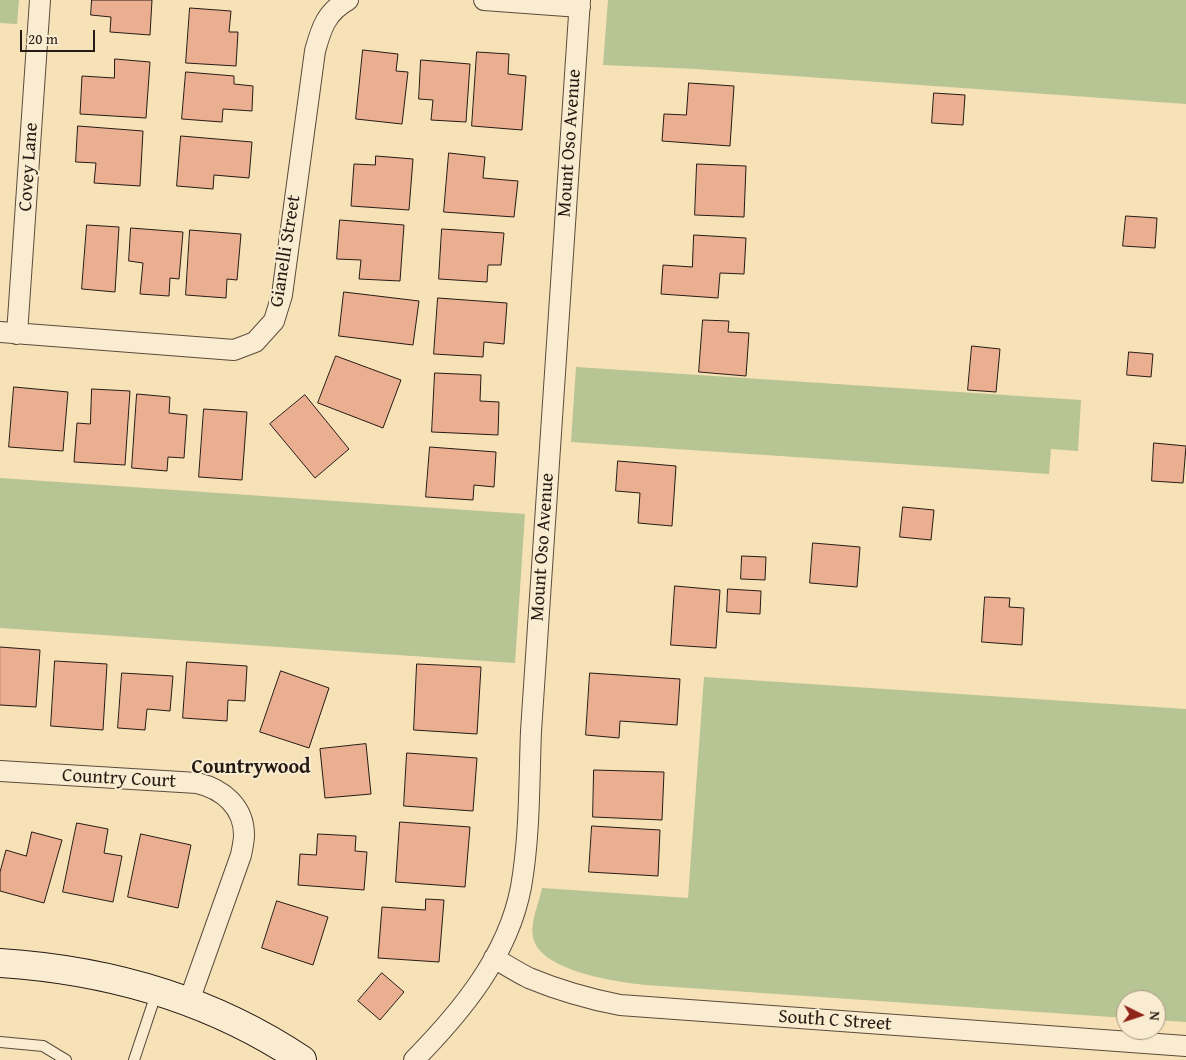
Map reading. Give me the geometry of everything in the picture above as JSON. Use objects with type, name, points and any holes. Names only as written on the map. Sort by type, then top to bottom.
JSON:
[{"type":"street","name":"Covey Lane","points":[[9,333],[40,0]]},
{"type":"street","name":"Gianelli Street","points":[[9,333],[234,350],[256,342],[274,321],[282,295],[314,51],[323,24],[340,4],[348,0]]},
{"type":"street","points":[[484,0],[580,3]]},
{"type":"street","name":"Mount Oso Avenue","points":[[414,1060],[440,1033],[470,996],[494,958],[510,926],[518,898],[526,846],[531,731],[580,3]]},
{"type":"street","name":"Country Court","points":[[0,771],[197,784],[219,791],[230,801],[240,815],[242,822],[244,835],[241,855],[189,1001]]},
{"type":"street","name":"South C Street","points":[[494,958],[527,977],[590,999],[620,1006],[1186,1046]]},
{"type":"street","points":[[0,963],[81,972],[157,990],[189,1001],[231,1020],[302,1060]]},
{"type":"lane","points":[[134,1060],[157,990]]},
{"type":"lane","points":[[0,1042],[44,1046],[66,1060]]},
{"type":"green space","points":[[0,0],[19,0],[17,24],[0,23]]},
{"type":"green space","points":[[608,0],[1186,0],[1186,104],[696,69],[603,65]]},
{"type":"green space","points":[[576,367],[1081,400],[1078,451],[1051,449],[1049,474],[571,442]]},
{"type":"green space","points":[[0,478],[525,514],[515,663],[0,628]]},
{"type":"green space","points":[[704,677],[1186,709],[1186,1022],[1166,1021],[1166,990],[1116,990],[1116,1017],[646,985],[581,973],[564,966],[549,958],[538,949],[533,937],[534,919],[542,888],[688,898]]},
{"type":"building","points":[[92,0],[152,0],[150,35],[110,32],[111,17],[91,15]]},
{"type":"building","points":[[190,8],[231,11],[229,32],[238,32],[236,66],[186,63]]},
{"type":"building","points":[[363,50],[398,54],[396,71],[408,72],[402,124],[356,119]]},
{"type":"building","points":[[477,52],[509,54],[508,74],[526,76],[522,130],[472,126]]},
{"type":"building","points":[[115,59],[150,62],[146,118],[80,114],[82,76],[114,78]]},
{"type":"building","points":[[421,60],[470,64],[466,122],[431,120],[433,100],[419,99]]},
{"type":"building","points":[[186,72],[234,76],[234,84],[253,86],[252,111],[223,109],[222,122],[182,119]]},
{"type":"building","points":[[689,83],[734,86],[730,146],[662,141],[664,114],[686,115]]},
{"type":"building","points":[[934,93],[965,95],[963,125],[932,123]]},
{"type":"building","points":[[78,126],[143,131],[140,186],[94,183],[96,163],[76,162]]},
{"type":"building","points":[[181,136],[252,142],[249,178],[214,175],[213,189],[177,186]]},
{"type":"building","points":[[449,153],[485,157],[483,178],[518,181],[514,217],[444,212]]},
{"type":"building","points":[[376,156],[413,159],[409,210],[351,206],[354,164],[375,165]]},
{"type":"building","points":[[697,164],[746,166],[744,217],[695,215]]},
{"type":"building","points":[[1126,216],[1157,218],[1155,248],[1123,246]]},
{"type":"building","points":[[340,220],[404,225],[400,281],[359,279],[361,260],[337,259]]},
{"type":"building","points":[[87,225],[119,227],[115,292],[82,289]]},
{"type":"building","points":[[131,228],[183,232],[179,279],[170,278],[169,296],[140,294],[143,263],[129,261]]},
{"type":"building","points":[[442,229],[504,233],[501,265],[488,265],[487,282],[439,279]]},
{"type":"building","points":[[190,230],[241,234],[237,280],[227,279],[226,298],[186,295]]},
{"type":"building","points":[[694,235],[746,238],[744,274],[720,273],[718,298],[661,294],[663,265],[692,267]]},
{"type":"building","points":[[344,292],[419,301],[413,345],[339,336]]},
{"type":"building","points":[[438,298],[507,303],[504,344],[484,342],[483,357],[434,354]]},
{"type":"building","points":[[703,320],[729,321],[728,332],[749,333],[746,376],[699,372]]},
{"type":"building","points":[[972,346],[1000,349],[996,392],[968,390]]},
{"type":"building","points":[[1129,352],[1153,354],[1151,377],[1127,375]]},
{"type":"building","points":[[336,356],[401,380],[383,428],[318,403]]},
{"type":"building","points":[[435,373],[481,375],[480,401],[499,402],[498,435],[432,432]]},
{"type":"building","points":[[14,387],[68,392],[63,451],[9,447]]},
{"type":"building","points":[[92,389],[130,391],[125,465],[74,462],[77,423],[90,424]]},
{"type":"building","points":[[137,394],[170,397],[169,413],[187,415],[184,458],[168,457],[167,471],[132,468]]},
{"type":"building","points":[[305,395],[349,449],[315,478],[270,424]]},
{"type":"building","points":[[204,409],[247,412],[242,480],[199,477]]},
{"type":"building","points":[[1154,443],[1186,446],[1183,483],[1152,481]]},
{"type":"building","points":[[430,447],[496,452],[494,487],[474,485],[473,500],[426,497]]},
{"type":"building","points":[[618,461],[676,466],[672,526],[638,523],[640,493],[616,491]]},
{"type":"building","points":[[903,507],[934,510],[931,540],[900,537]]},
{"type":"building","points":[[813,543],[860,547],[857,587],[810,583]]},
{"type":"building","points":[[742,556],[766,557],[765,580],[741,579]]},
{"type":"building","points":[[675,586],[720,590],[716,648],[671,645]]},
{"type":"building","points":[[728,589],[761,591],[760,614],[727,612]]},
{"type":"building","points":[[985,597],[1010,598],[1009,607],[1024,608],[1022,645],[982,642]]},
{"type":"building","points":[[0,647],[40,650],[36,707],[0,705]]},
{"type":"building","points":[[55,661],[107,664],[103,730],[51,726]]},
{"type":"building","points":[[187,662],[247,666],[245,701],[228,700],[227,721],[183,718]]},
{"type":"building","points":[[417,664],[481,667],[477,734],[414,730]]},
{"type":"building","points":[[281,671],[329,688],[309,748],[260,732]]},
{"type":"building","points":[[122,673],[173,676],[170,711],[147,709],[145,730],[118,728]]},
{"type":"building","points":[[590,673],[680,679],[677,725],[620,721],[619,738],[586,735]]},
{"type":"building","points":[[366,744],[371,794],[325,798],[320,749]]},
{"type":"building","points":[[407,753],[477,758],[473,811],[404,806]]},
{"type":"building","points":[[594,770],[664,772],[662,820],[593,817]]},
{"type":"building","points":[[400,822],[470,827],[465,887],[396,882]]},
{"type":"building","points":[[77,823],[108,829],[104,853],[122,856],[113,902],[63,892]]},
{"type":"building","points":[[592,826],[660,830],[658,876],[589,872]]},
{"type":"building","points":[[32,832],[62,840],[44,903],[0,891],[0,872],[6,850],[26,856]]},
{"type":"building","points":[[141,834],[191,845],[178,908],[128,897]]},
{"type":"building","points":[[318,834],[356,836],[355,851],[367,852],[364,890],[298,885],[300,854],[316,855]]},
{"type":"building","points":[[426,899],[444,900],[439,962],[378,958],[382,907],[425,910]]},
{"type":"building","points":[[277,901],[328,917],[313,965],[262,948]]},
{"type":"building","points":[[382,973],[404,992],[380,1020],[358,1001]]},
{"type":"district","name":"Countrywood","points":[[251,768]]}]
